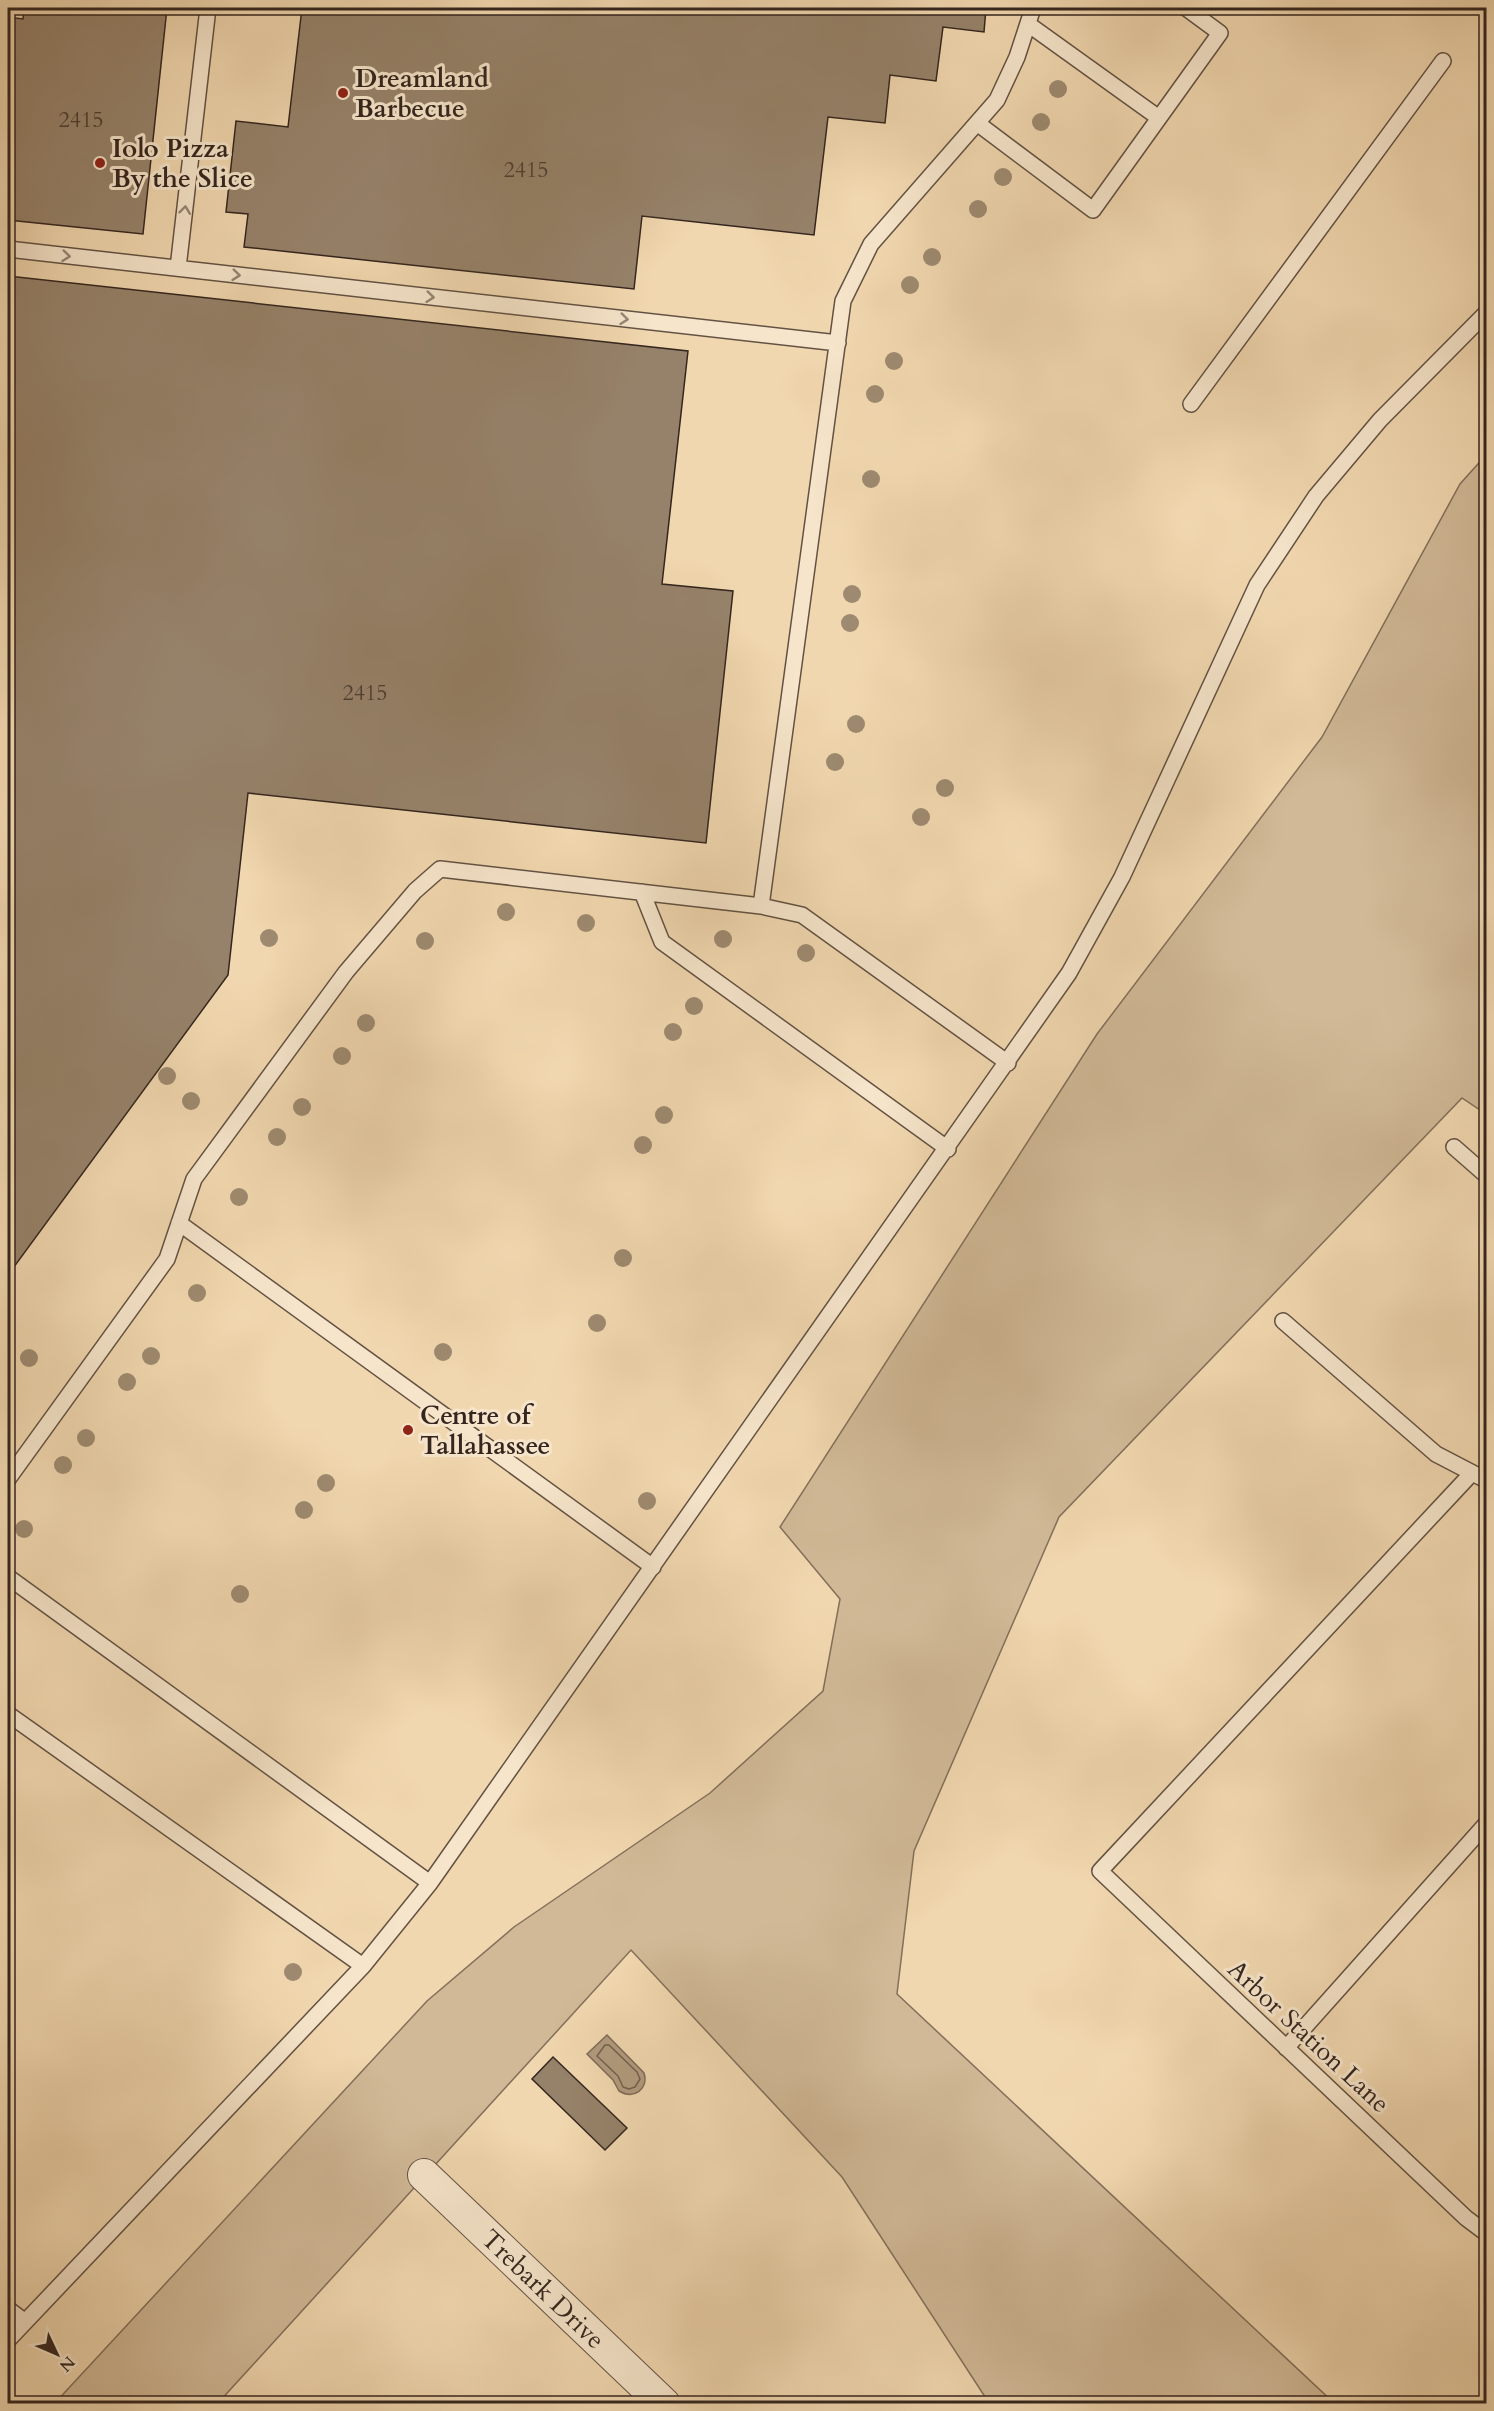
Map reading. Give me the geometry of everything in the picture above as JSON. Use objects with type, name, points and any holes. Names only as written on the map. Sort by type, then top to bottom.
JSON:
[{"type":"street","name":"Trebark Drive","points":[[424,2175],[664,2403]]},
{"type":"lane","points":[[178,268],[208,8]]},
{"type":"lane","points":[[761,906],[843,301],[871,244],[997,100],[1017,57],[1033,8]]},
{"type":"lane","points":[[977,123],[1093,210],[1220,33],[1186,8]]},
{"type":"lane","points":[[1028,24],[1159,118]]},
{"type":"lane","points":[[1191,404],[1443,61]]},
{"type":"lane","points":[[8,249],[838,343]]},
{"type":"lane","points":[[8,2340],[363,1966],[430,1883],[948,1149],[1069,973],[1122,877],[1257,585],[1316,496],[1380,420],[1486,313]]},
{"type":"lane","points":[[8,1479],[167,1259],[194,1179],[346,972],[415,891],[440,868],[761,906],[802,915],[1008,1063]]},
{"type":"lane","points":[[642,892],[662,942],[948,1149]]},
{"type":"lane","points":[[1454,1147],[1486,1175]]},
{"type":"lane","points":[[179,1223],[652,1567]]},
{"type":"lane","points":[[1284,1321],[1436,1454],[1486,1480]]},
{"type":"lane","name":"Arbor Station Lane","points":[[1472,1473],[1100,1871],[1466,2218],[1486,2233]]},
{"type":"lane","points":[[8,1577],[430,1883]]},
{"type":"lane","points":[[8,1714],[363,1966]]},
{"type":"lane","points":[[1286,2048],[1486,1824]]},
{"type":"lane","points":[[8,2309],[25,2322]]},
{"type":"shaded area","points":[[1486,455],[1486,1114],[1462,1098],[1059,1517],[914,1851],[897,1994],[1334,2403],[989,2403],[842,2177],[631,1950],[218,2403],[54,2404],[427,2001],[514,1927],[710,1793],[823,1691],[840,1599],[780,1527],[1097,1034],[1322,737],[1460,484]]},
{"type":"water","points":[[607,2035],[644,2073],[644,2084],[639,2091],[630,2094],[619,2091],[613,2080],[587,2054]]},
{"type":"building","points":[[24,8],[167,8],[143,234],[8,220],[8,17],[23,19]]},
{"type":"building","points":[[302,8],[986,8],[984,32],[943,27],[936,81],[890,75],[885,123],[828,117],[814,235],[642,216],[634,289],[244,247],[248,214],[226,212],[236,121],[288,127]]},
{"type":"building","points":[[8,276],[688,351],[662,584],[733,591],[706,843],[248,793],[228,975],[8,1275]]},
{"type":"building","points":[[553,2057],[627,2128],[605,2150],[532,2079]]},
{"type":"place","name":"Dreamland Barbecue","points":[[343,93]]},
{"type":"place","name":"Iolo Pizza By the Slice","points":[[100,163]]},
{"type":"place","name":"Centre of Tallahassee","points":[[408,1430]]}]
